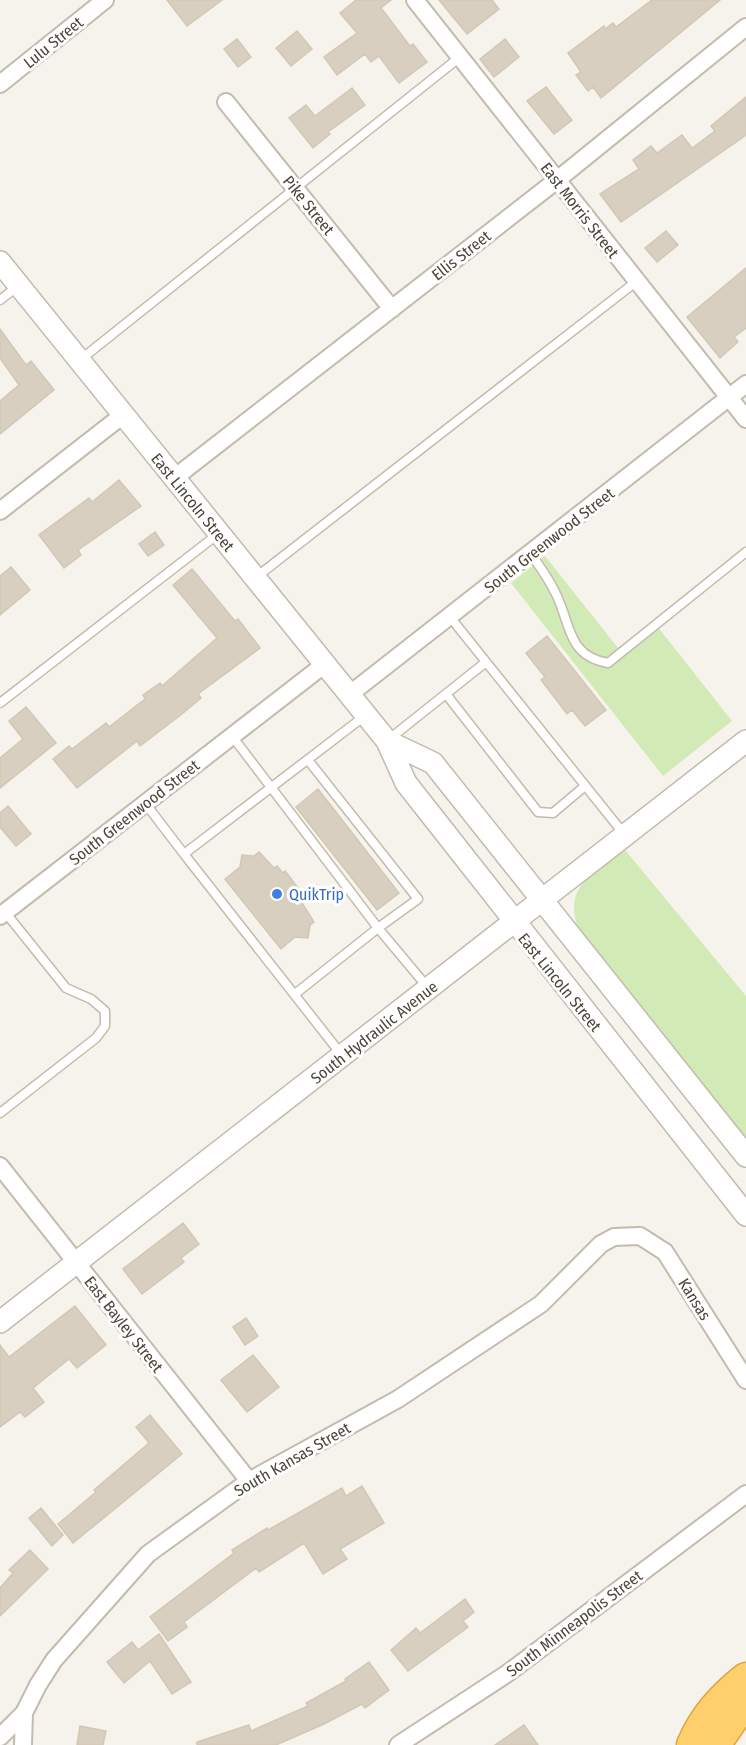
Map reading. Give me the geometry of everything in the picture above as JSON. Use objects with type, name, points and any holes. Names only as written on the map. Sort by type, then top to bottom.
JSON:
[{"type":"highway","points":[[692,1745],[700,1727],[722,1697],[746,1678]]},
{"type":"highway","points":[[715,1745],[735,1716],[746,1706]]},
{"type":"street","name":"Lulu Street","points":[[0,84],[105,0]]},
{"type":"street","name":"East Morris Street","points":[[415,0],[746,419]]},
{"type":"street","name":"Ellis Street","points":[[173,479],[557,180],[746,27]]},
{"type":"street","name":"Pike Street","points":[[226,102],[392,309]]},
{"type":"street","name":"East Lincoln Street","points":[[0,262],[173,479],[387,741],[406,783],[513,923],[746,1215]]},
{"type":"street","name":"South Greenwood Street","points":[[350,694],[746,384]]},
{"type":"street","points":[[0,511],[123,416]]},
{"type":"street","name":"South Greenwood Street","points":[[2,914],[325,664]]},
{"type":"street","name":"East Lincoln Street","points":[[387,741],[433,763],[746,1156]]},
{"type":"street","name":"South Hydraulic Avenue","points":[[0,1322],[746,741]]},
{"type":"street","name":"East Bayley Street","points":[[0,1166],[249,1481]]},
{"type":"street","name":"Kansas","points":[[629,1236],[640,1236],[665,1252],[746,1380]]},
{"type":"street","name":"South Kansas Street","points":[[23,1745],[24,1713],[54,1660],[148,1554],[249,1481],[398,1399],[541,1304],[601,1244],[614,1237],[629,1236]]},
{"type":"street","name":"South Minneapolis Street","points":[[398,1745],[508,1673],[746,1494]]},
{"type":"street","points":[[0,1737],[24,1713]]},
{"type":"lane","points":[[79,360],[460,57]]},
{"type":"lane","points":[[255,579],[637,282]]},
{"type":"lane","points":[[0,300],[19,285]]},
{"type":"lane","points":[[0,703],[218,533]]},
{"type":"lane","points":[[531,554],[558,596],[570,636],[594,660],[608,663],[746,552]]},
{"type":"lane","points":[[450,617],[625,836]]},
{"type":"lane","points":[[387,741],[486,662]]},
{"type":"lane","points":[[446,694],[538,812],[553,813],[585,786]]},
{"type":"lane","points":[[184,854],[366,715]]},
{"type":"lane","points":[[232,736],[378,928],[430,989]]},
{"type":"lane","points":[[295,994],[418,899],[308,760]]},
{"type":"lane","points":[[145,803],[343,1056]]},
{"type":"lane","points":[[0,1113],[96,1038],[105,1026],[105,1011],[91,999],[66,988],[2,914]]},
{"type":"green space","points":[[545,556],[618,648],[653,621],[732,721],[663,776],[511,583]]},
{"type":"green space","points":[[625,850],[746,996],[746,1138],[578,929],[574,914],[578,891],[593,874]]},
{"type":"building","points":[[167,0],[222,0],[187,26]]},
{"type":"building","points":[[356,0],[391,0],[381,8],[410,46],[413,44],[427,62],[399,83],[379,56],[371,62],[365,54],[337,75],[324,57],[357,33],[340,13]]},
{"type":"building","points":[[439,0],[492,0],[499,9],[467,34]]},
{"type":"building","points":[[652,0],[720,0],[601,98],[593,87],[588,91],[576,75],[581,72],[568,53],[604,26],[605,29],[613,23],[616,27]]},
{"type":"building","points":[[297,31],[312,49],[291,66],[276,48]]},
{"type":"building","points":[[237,39],[251,57],[238,67],[224,49]]},
{"type":"building","points":[[505,39],[519,57],[494,77],[480,59]]},
{"type":"building","points":[[546,87],[572,120],[554,134],[527,101]]},
{"type":"building","points":[[352,88],[365,105],[328,132],[330,134],[313,148],[289,118],[306,105],[315,116]]},
{"type":"building","points":[[746,97],[746,135],[621,222],[600,194],[639,169],[633,160],[651,146],[657,153],[682,135],[692,148],[715,131],[711,126]]},
{"type":"building","points":[[666,231],[678,245],[657,262],[645,248]]},
{"type":"building","points":[[746,268],[746,328],[734,337],[738,342],[720,358],[687,317]]},
{"type":"building","points":[[0,329],[26,365],[31,361],[54,390],[0,434],[0,401],[19,385],[0,358]]},
{"type":"building","points":[[119,480],[141,506],[78,550],[81,555],[64,568],[39,535],[89,498],[92,502]]},
{"type":"building","points":[[155,532],[164,545],[148,556],[139,544]]},
{"type":"building","points":[[11,567],[30,590],[0,615],[0,576]]},
{"type":"building","points":[[192,569],[235,621],[238,619],[260,648],[198,694],[201,698],[182,714],[140,746],[137,741],[77,788],[53,759],[69,746],[72,749],[106,723],[109,727],[145,699],[143,695],[160,683],[162,686],[217,638],[173,585]]},
{"type":"building","points":[[547,636],[606,710],[585,726],[572,710],[567,714],[541,680],[545,677],[526,653]]},
{"type":"building","points":[[26,707],[56,743],[0,788],[0,758],[23,739],[9,721]]},
{"type":"building","points":[[318,789],[399,893],[377,910],[296,807]]},
{"type":"building","points":[[8,806],[31,834],[16,846],[0,827],[0,813]]},
{"type":"building","points":[[259,852],[274,868],[277,866],[283,873],[285,871],[301,892],[299,894],[305,901],[302,903],[314,922],[310,925],[308,938],[295,937],[281,949],[225,879],[240,867],[242,855],[254,856]]},
{"type":"building","points":[[183,1223],[199,1244],[181,1258],[184,1262],[142,1294],[123,1269]]},
{"type":"building","points":[[75,1306],[106,1345],[77,1368],[69,1359],[33,1388],[44,1402],[25,1417],[20,1412],[0,1427],[0,1345],[9,1357]]},
{"type":"building","points":[[246,1318],[258,1336],[245,1345],[233,1327]]},
{"type":"building","points":[[253,1355],[279,1387],[247,1412],[221,1380]]},
{"type":"building","points":[[150,1415],[182,1454],[73,1543],[58,1524],[149,1443],[136,1427]]},
{"type":"building","points":[[362,1486],[384,1523],[340,1549],[347,1559],[323,1574],[304,1543],[259,1572],[256,1568],[184,1622],[187,1627],[168,1641],[150,1617],[234,1553],[232,1550],[267,1528],[268,1530],[342,1488],[346,1496]]},
{"type":"building","points":[[41,1508],[63,1535],[52,1546],[29,1518]]},
{"type":"building","points":[[30,1550],[48,1569],[0,1616],[0,1588],[13,1573],[9,1570]]},
{"type":"building","points":[[465,1599],[474,1612],[463,1621],[468,1627],[408,1671],[391,1650],[416,1628],[420,1633]]},
{"type":"building","points":[[159,1634],[191,1682],[172,1694],[150,1661],[124,1683],[107,1662],[132,1642],[138,1650]]},
{"type":"building","points":[[369,1662],[389,1690],[365,1708],[362,1704],[276,1745],[197,1745],[197,1742],[249,1725],[251,1731],[308,1706],[306,1703],[346,1681],[345,1679]]},
{"type":"building","points":[[524,1725],[538,1745],[495,1745]]},
{"type":"building","points":[[80,1726],[106,1731],[103,1745],[77,1745]]},
{"type":"place","name":"QuikTrip","points":[[277,894]]}]
